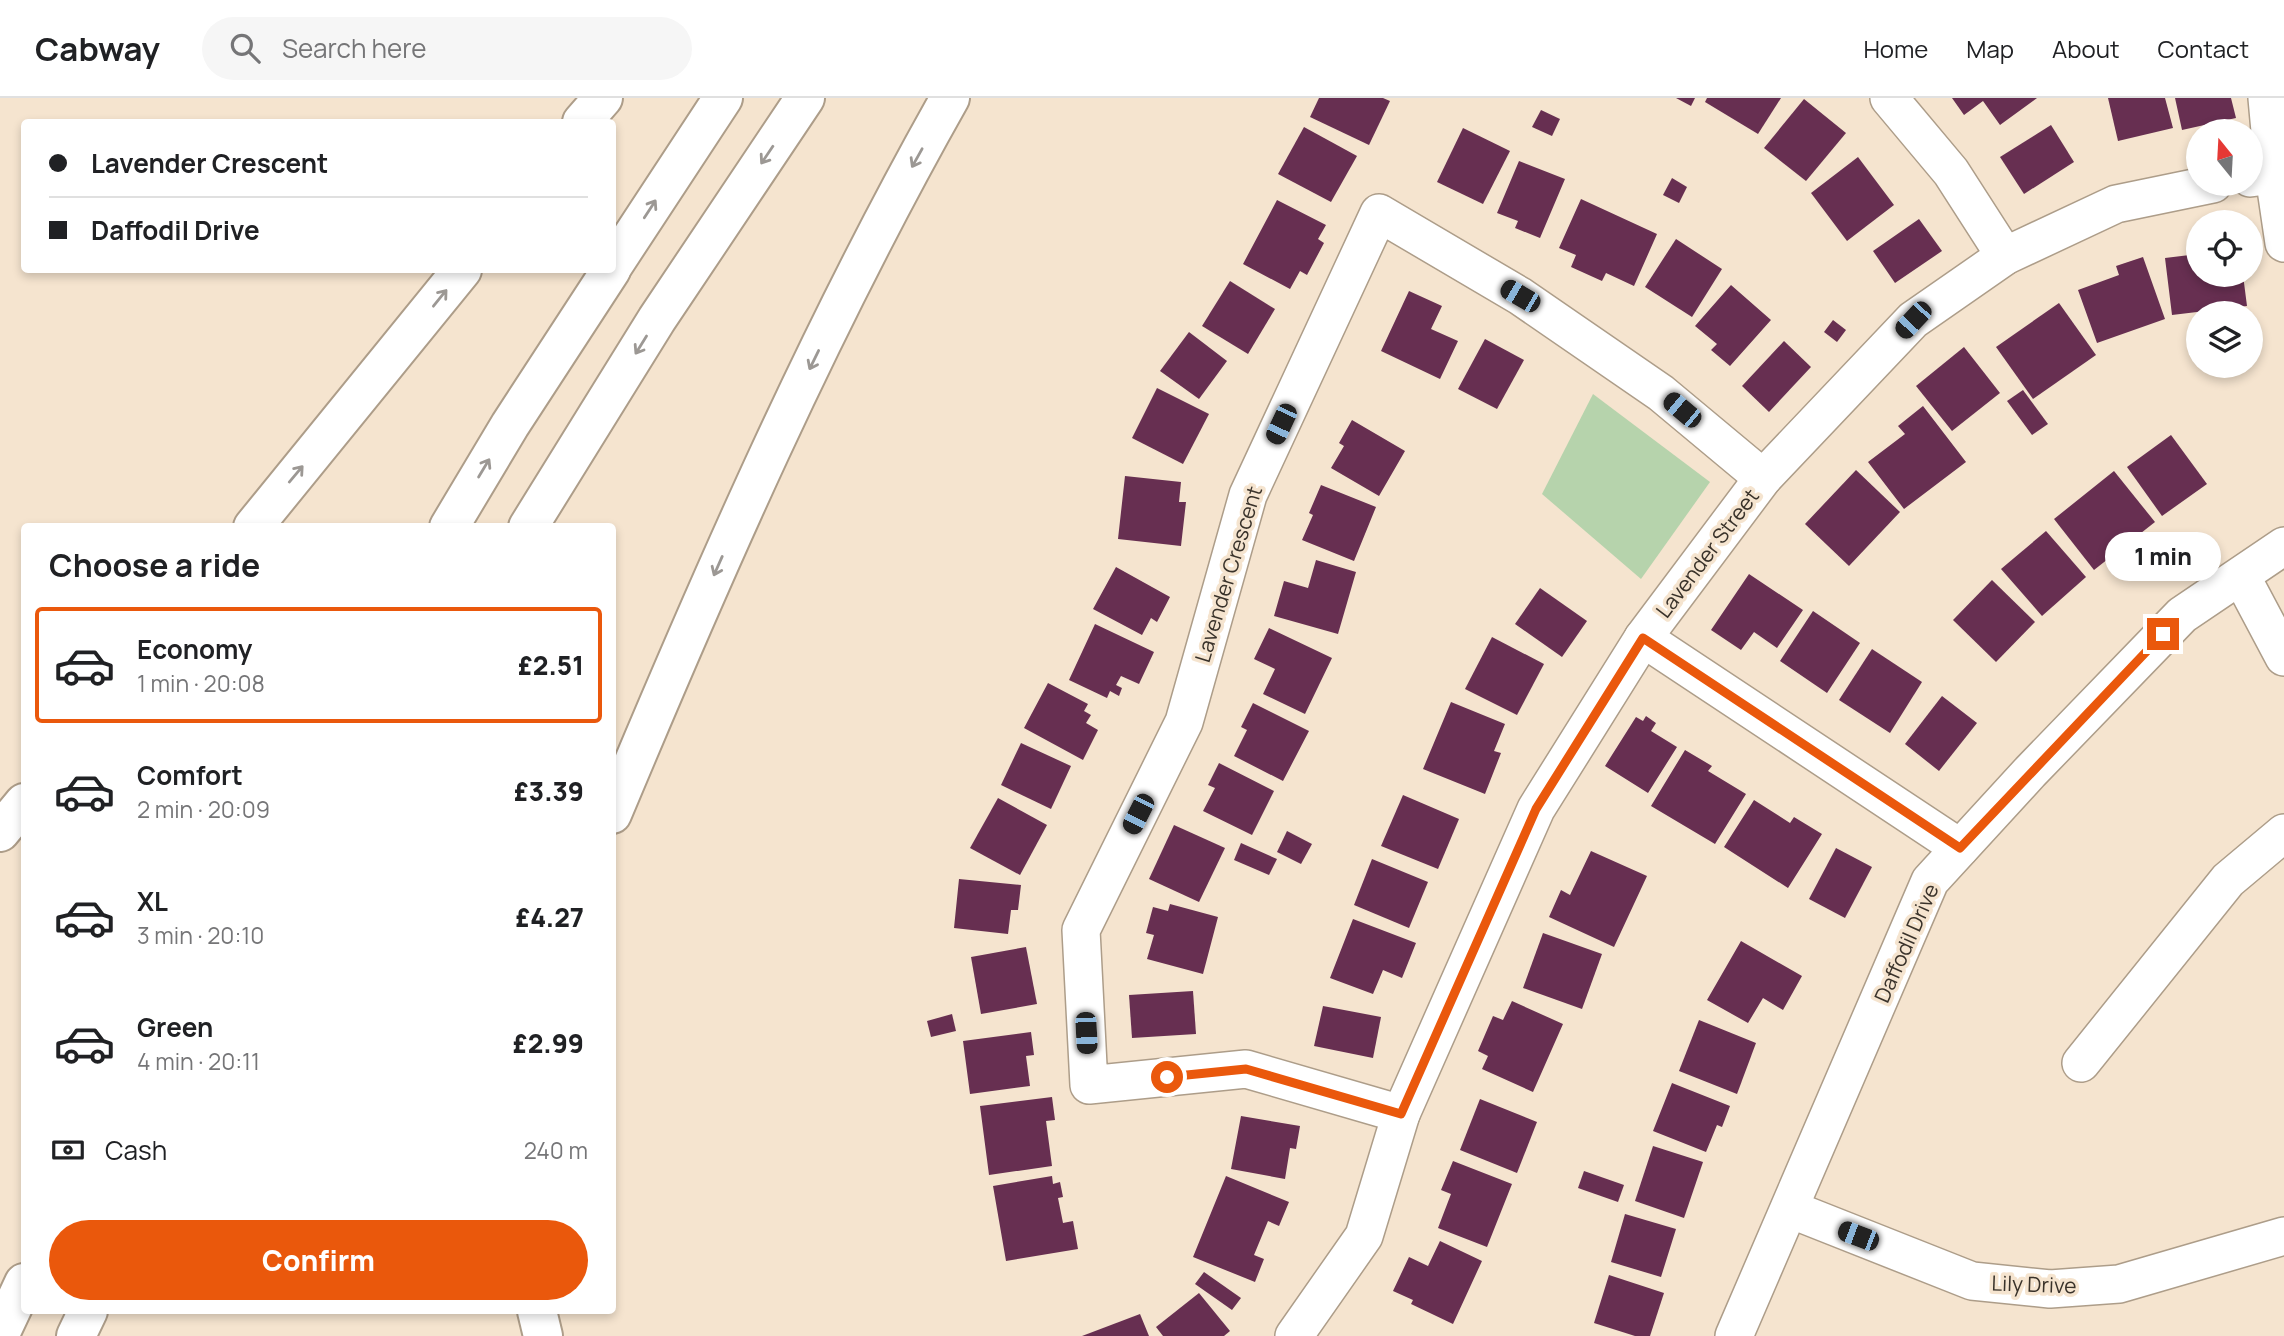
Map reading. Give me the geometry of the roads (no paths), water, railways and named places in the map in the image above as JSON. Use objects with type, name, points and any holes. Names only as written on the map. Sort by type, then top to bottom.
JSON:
[{"type":"highway","points":[[585,119],[603,98]]},
{"type":"highway","points":[[616,262],[723,98]]},
{"type":"highway","points":[[530,523],[657,319],[805,98]]},
{"type":"highway","points":[[616,805],[742,511],[832,323],[915,160],[950,98]]},
{"type":"highway","points":[[256,523],[460,273]]},
{"type":"highway","points":[[451,523],[509,425],[609,273]]},
{"type":"highway","points":[[0,832],[21,807]]},
{"type":"highway","points":[[0,1334],[21,1289]]},
{"type":"highway","points":[[76,1336],[87,1314]]},
{"type":"highway","points":[[538,1314],[542,1336]]},
{"type":"street","points":[[1889,98],[1951,172],[2005,256]]},
{"type":"street","points":[[2263,160],[2267,98]]},
{"type":"street","points":[[2263,179],[2284,243]]},
{"type":"street","name":"Lavender Street","points":[[1294,1336],[1364,1236],[1401,1114],[1536,809],[1643,638],[1763,478],[1913,320],[2005,256],[2116,204],[2186,190]]},
{"type":"street","name":"Lavender Crescent","points":[[1401,1114],[1246,1069],[1089,1085],[1081,930],[1184,722],[1248,495],[1379,213],[1520,296],[1618,363],[1661,393],[1763,478]]},
{"type":"street","name":"Daffodil Drive","points":[[1734,1336],[1930,881],[2182,615],[2284,546]]},
{"type":"street","points":[[2241,576],[2284,657]]},
{"type":"street","points":[[1643,638],[1960,848]]},
{"type":"street","points":[[2081,1063],[2228,880],[2284,833]]},
{"type":"street","name":"Lily Drive","points":[[1790,1209],[1972,1281],[2050,1289],[2119,1284],[2284,1236]]}]
